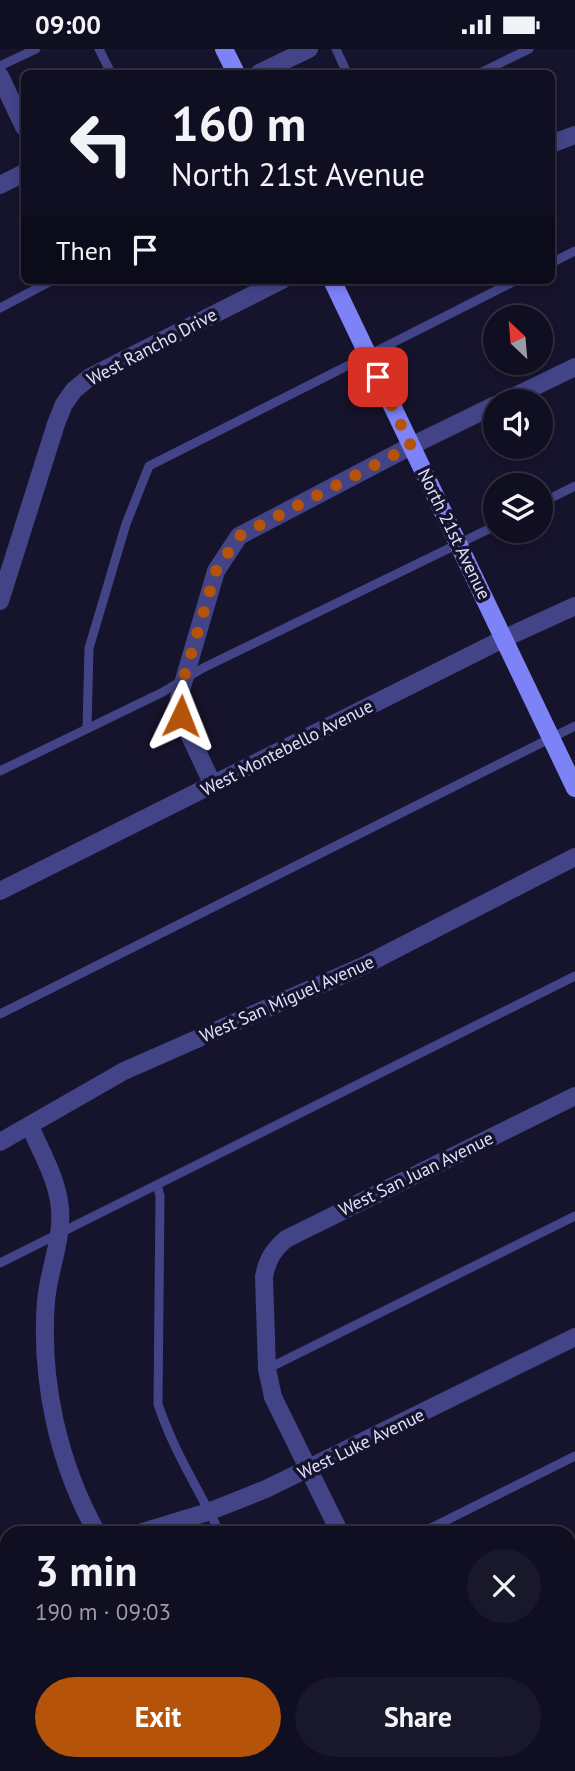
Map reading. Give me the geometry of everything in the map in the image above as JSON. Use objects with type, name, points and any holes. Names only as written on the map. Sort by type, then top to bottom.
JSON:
[{"type":"street","points":[[224,49],[234,70]]},
{"type":"street","points":[[265,70],[309,49]]},
{"type":"street","points":[[0,76],[21,121]]},
{"type":"street","points":[[555,142],[575,135]]},
{"type":"street","points":[[0,185],[21,174]]},
{"type":"street","name":"West Rancho Drive","points":[[0,601],[55,424],[74,390],[111,365],[274,284]]},
{"type":"street","name":"North 21st Avenue","points":[[334,284],[575,788]]},
{"type":"street","points":[[530,389],[575,367]]},
{"type":"street","points":[[213,785],[181,716],[178,697],[216,571],[239,536],[483,411]]},
{"type":"street","name":"West Montebello Avenue","points":[[0,891],[503,639],[575,606]]},
{"type":"street","name":"West San Miguel Avenue","points":[[0,1142],[124,1071],[363,966],[575,857]]},
{"type":"street","name":"West San Juan Avenue","points":[[267,1369],[264,1277],[267,1264],[276,1248],[286,1239],[575,1096]]},
{"type":"street","points":[[30,1126],[59,1200],[61,1232],[46,1299],[47,1370],[63,1459],[94,1526]]},
{"type":"street","name":"West Luke Avenue","points":[[162,1526],[208,1512],[307,1471],[575,1337]]},
{"type":"street","points":[[267,1369],[273,1397],[336,1526]]},
{"type":"lane","points":[[0,66],[36,49]]},
{"type":"lane","points":[[99,49],[110,70]]},
{"type":"lane","points":[[335,49],[346,70]]},
{"type":"lane","points":[[486,70],[529,49]]},
{"type":"lane","points":[[555,261],[575,251]]},
{"type":"lane","points":[[0,308],[45,284]]},
{"type":"lane","points":[[87,728],[89,648],[126,524],[149,466],[509,284]]},
{"type":"lane","points":[[553,497],[575,487]]},
{"type":"lane","points":[[0,771],[163,692],[203,668],[483,532]]},
{"type":"lane","points":[[0,1014],[575,726]]},
{"type":"lane","points":[[0,1263],[575,976]]},
{"type":"lane","points":[[157,1185],[160,1196],[159,1404],[164,1421],[216,1526]]},
{"type":"lane","points":[[267,1369],[575,1216]]},
{"type":"lane","points":[[435,1526],[575,1456]]},
{"type":"route","points":[[181,716],[178,697],[216,571],[239,536],[411,446],[378,377]]}]
